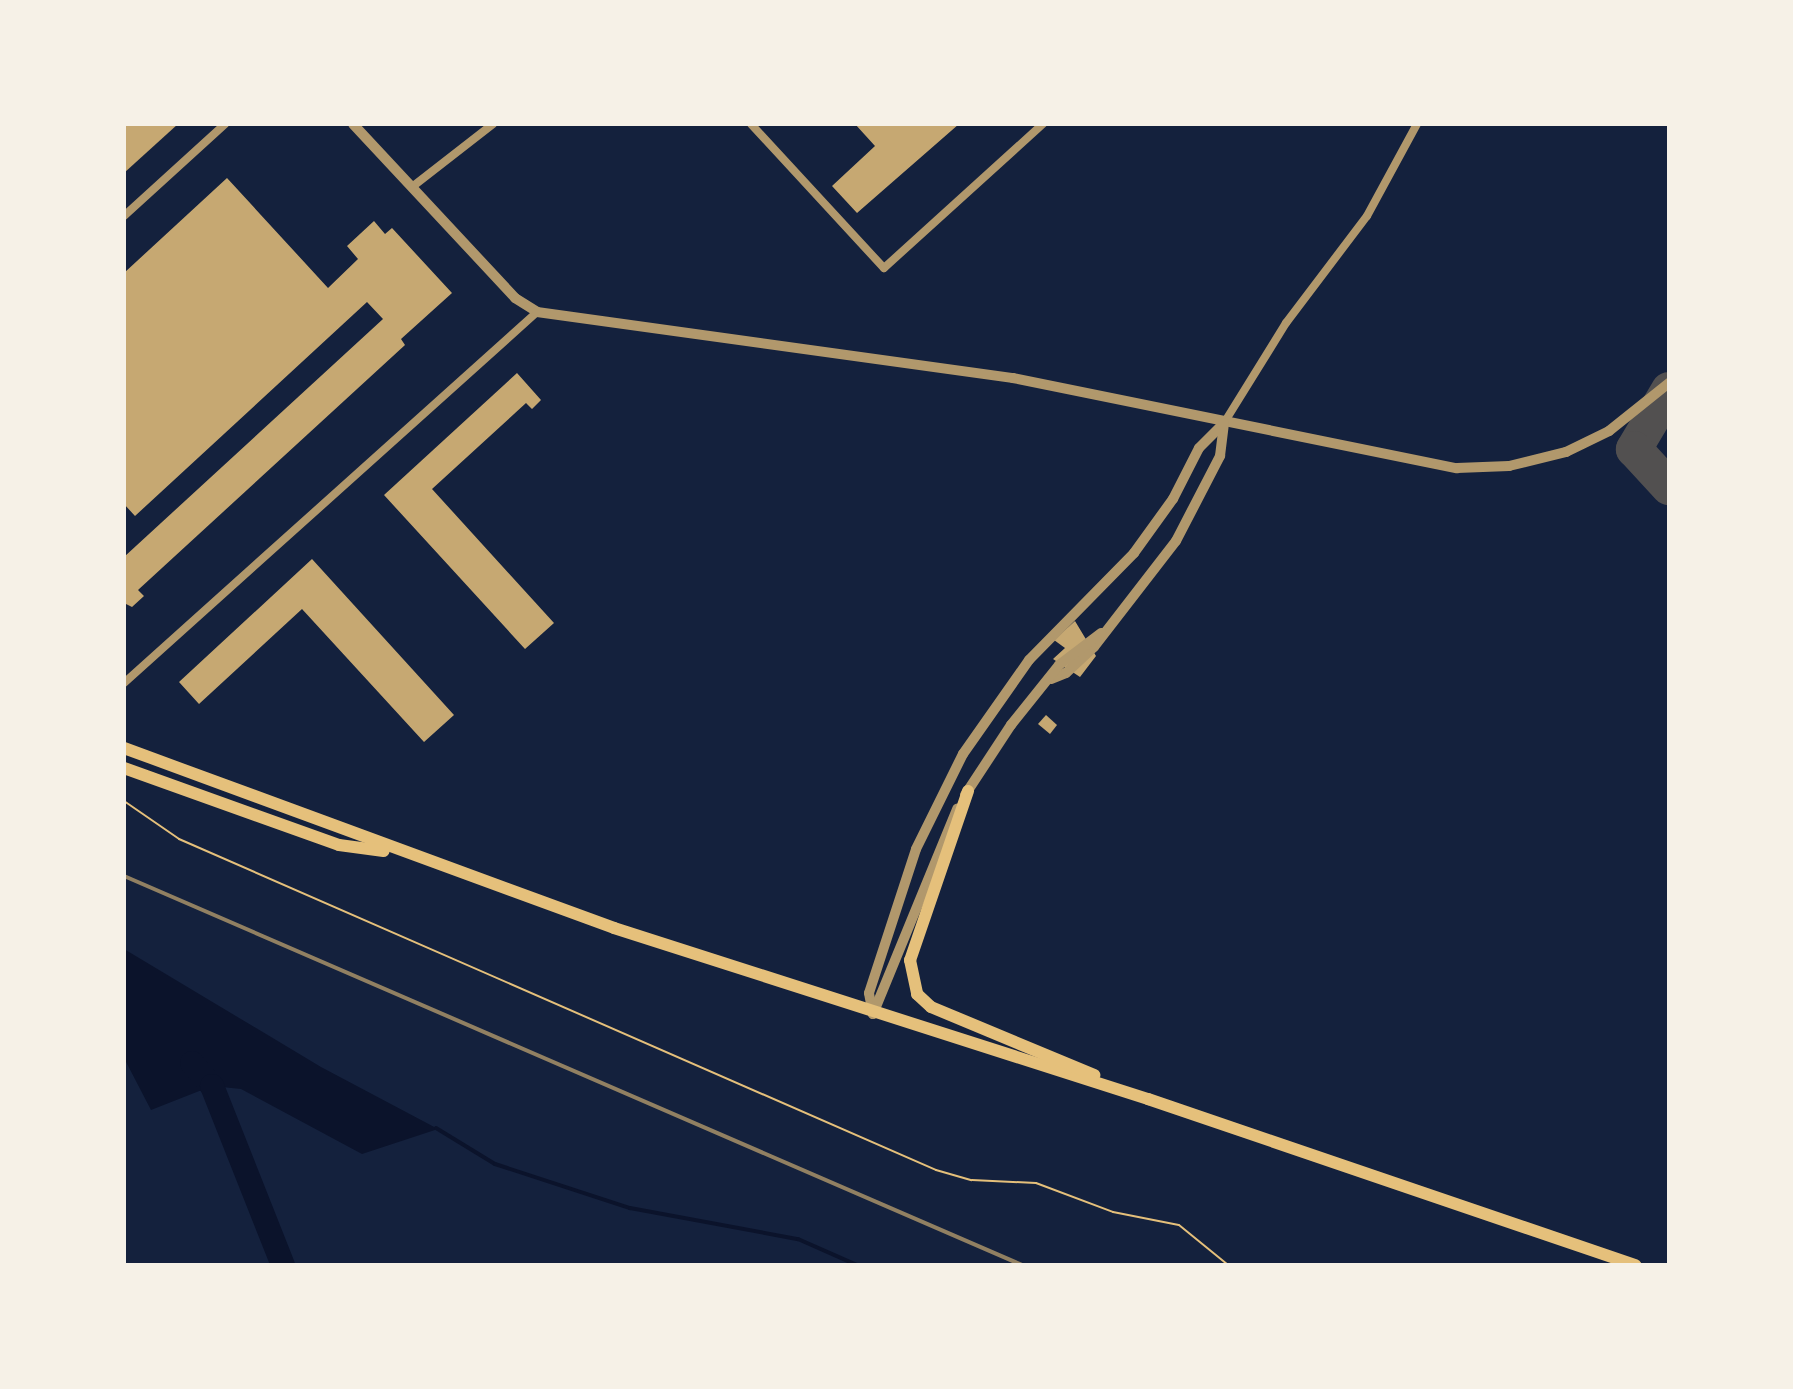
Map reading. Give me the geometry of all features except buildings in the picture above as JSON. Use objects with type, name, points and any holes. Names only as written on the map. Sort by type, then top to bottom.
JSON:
[{"type":"main road","points":[[124,748],[396,852],[873,1014],[1148,1099],[1635,1265]]},
{"type":"main road","points":[[124,768],[339,845],[396,852]]},
{"type":"main road","points":[[968,791],[910,960],[917,994],[931,1007],[1148,1099]]},
{"type":"street","points":[[124,216],[225,124]]},
{"type":"street","points":[[353,124],[515,298],[537,312],[990,374],[1431,465],[1509,466],[1590,441],[1669,383]]},
{"type":"street","points":[[412,187],[493,124]]},
{"type":"street","points":[[751,124],[884,268],[1043,124]]},
{"type":"street","points":[[873,1014],[869,993],[916,849],[963,754],[1029,660],[1134,553],[1173,499],[1199,448],[1224,423],[1286,323],[1367,216],[1417,124]]},
{"type":"street","points":[[124,683],[537,312]]},
{"type":"street","points":[[873,1014],[933,859],[968,791],[1011,725],[1050,679],[1082,658],[1184,528],[1220,456],[1224,423]]},
{"type":"path","points":[[124,801],[179,839],[936,1170],[972,1180],[1036,1183],[1113,1212],[1179,1225],[1228,1265]]},
{"type":"water","points":[[124,949],[321,1067],[438,1129],[362,1154],[241,1089],[212,1086],[151,1110],[124,1058]]},
{"type":"waterway","points":[[192,1063],[212,1086],[283,1265]]},
{"type":"waterway","points":[[436,1128],[495,1164],[630,1208],[798,1239],[857,1265]]},
{"type":"taxiway","points":[[1669,390],[1634,449],[1669,487]]},
{"type":"railway","points":[[124,876],[1022,1265]]}]
